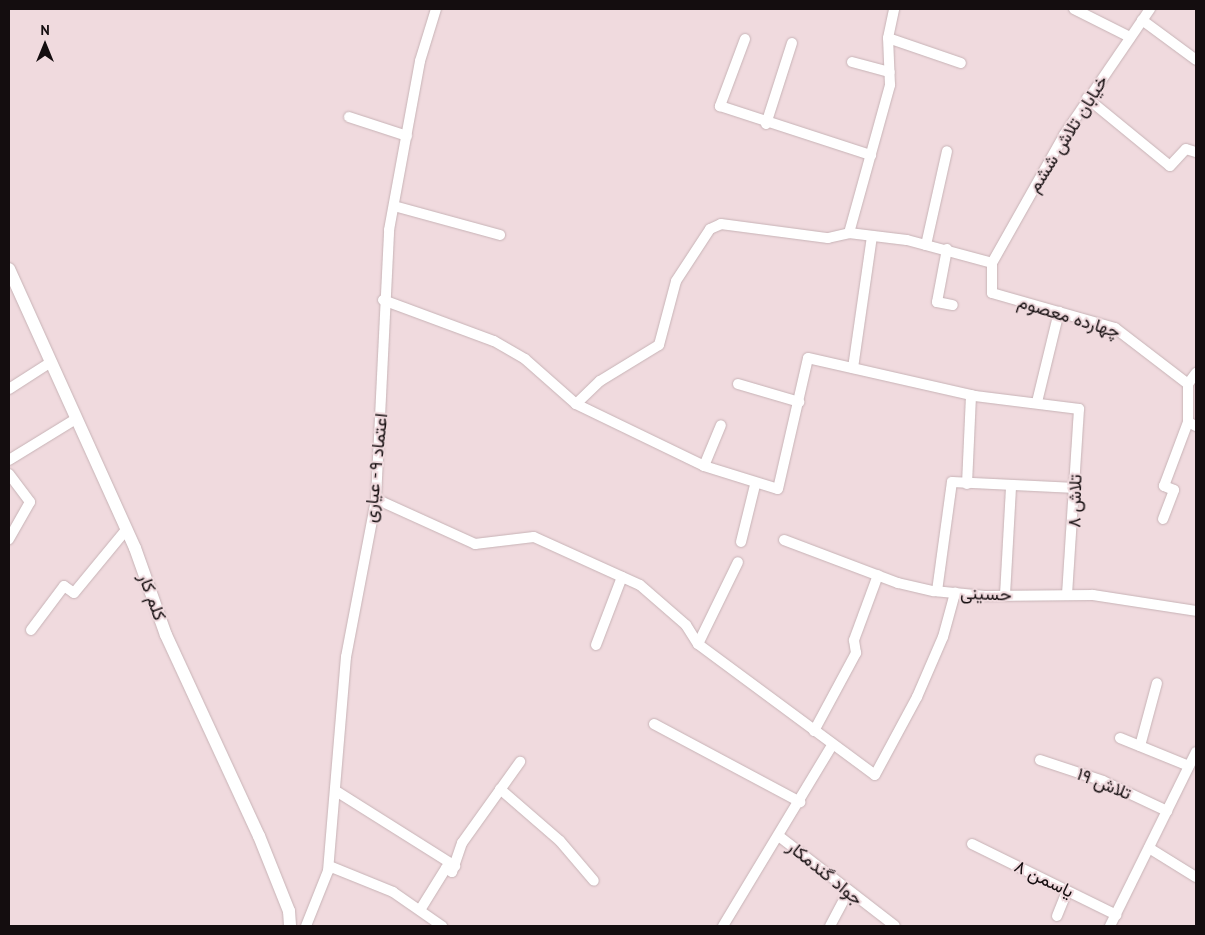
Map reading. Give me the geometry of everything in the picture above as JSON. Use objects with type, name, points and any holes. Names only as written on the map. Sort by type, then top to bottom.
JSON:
[{"type":"street","name":"اعتماد ۹ - عیاری","points":[[306,926],[329,866],[346,656],[376,499],[383,300],[394,206],[420,61],[436,9]]},
{"type":"street","points":[[849,234],[871,155],[890,72],[888,38],[894,9]]},
{"type":"street","points":[[1074,9],[1130,37]]},
{"type":"street","name":"خیابان تلاش ششم","points":[[992,264],[1087,98],[1150,9]]},
{"type":"street","points":[[1142,20],[1196,60]]},
{"type":"street","points":[[888,38],[961,63]]},
{"type":"street","points":[[745,39],[718,104],[766,124],[871,155]]},
{"type":"street","points":[[766,124],[792,43]]},
{"type":"street","points":[[852,62],[890,72]]},
{"type":"street","points":[[1087,98],[1170,166],[1186,149],[1196,152]]},
{"type":"street","points":[[349,117],[407,136]]},
{"type":"street","points":[[926,245],[947,151]]},
{"type":"street","points":[[394,206],[500,235]]},
{"type":"street","points":[[576,404],[600,381],[659,345],[676,281],[710,229],[721,224],[828,238],[849,234],[872,236],[946,249],[992,264]]},
{"type":"street","points":[[853,368],[872,236]]},
{"type":"street","points":[[946,249],[937,302],[953,305]]},
{"type":"street","name":"چهارده معصوم","points":[[992,264],[992,293],[1130,336],[1153,361],[1188,384]]},
{"type":"street","name":"کلم کار","points":[[9,269],[48,364],[126,530],[166,635],[259,836],[290,911],[290,926]]},
{"type":"street","points":[[383,300],[502,345],[576,404],[704,466],[755,484],[778,489],[808,358],[971,395],[1037,402],[1058,312]]},
{"type":"street","points":[[9,389],[48,364]]},
{"type":"street","points":[[1163,518],[1174,490],[1164,486],[1192,424],[1188,384],[1196,373]]},
{"type":"street","points":[[738,384],[799,402]]},
{"type":"street","points":[[967,484],[971,395]]},
{"type":"street","name":"تلاش ۸","points":[[1037,402],[1079,408],[1076,488],[1067,594]]},
{"type":"street","points":[[9,460],[74,420]]},
{"type":"street","points":[[704,466],[721,425]]},
{"type":"street","points":[[9,474],[30,502],[9,539]]},
{"type":"street","points":[[937,591],[952,482],[1010,487],[1076,488]]},
{"type":"street","points":[[741,542],[755,484]]},
{"type":"street","points":[[1005,595],[1010,487]]},
{"type":"street","points":[[376,499],[475,544],[534,537],[640,585],[686,625],[698,644],[832,745],[875,774],[917,697],[943,638],[955,593]]},
{"type":"street","points":[[32,630],[64,586],[74,593],[126,530]]},
{"type":"street","name":"حسینی","points":[[784,540],[878,575],[937,591],[1005,595],[1067,594],[1196,610]]},
{"type":"street","points":[[698,644],[738,562]]},
{"type":"street","points":[[814,731],[856,652],[854,640],[878,575]]},
{"type":"street","points":[[596,645],[622,576]]},
{"type":"street","points":[[1140,746],[1157,683]]},
{"type":"street","points":[[654,724],[800,802]]},
{"type":"street","points":[[1120,738],[1189,766]]},
{"type":"street","points":[[723,926],[780,837],[832,745]]},
{"type":"street","points":[[1110,926],[1196,752]]},
{"type":"street","name":"تلاش ۱۹","points":[[1040,760],[1103,781],[1167,811]]},
{"type":"street","points":[[420,910],[446,868],[452,872],[462,843],[520,762]]},
{"type":"street","points":[[500,789],[560,841],[594,881]]},
{"type":"street","points":[[336,791],[455,866]]},
{"type":"street","name":"جواد گندمکار","points":[[780,837],[848,892],[895,926]]},
{"type":"street","name":"یاسمن ۸","points":[[972,844],[1116,915]]},
{"type":"street","points":[[1149,848],[1196,877]]},
{"type":"street","points":[[329,866],[393,892],[420,910],[436,925]]},
{"type":"street","points":[[1057,916],[1067,891]]},
{"type":"street","points":[[830,926],[848,892]]}]
